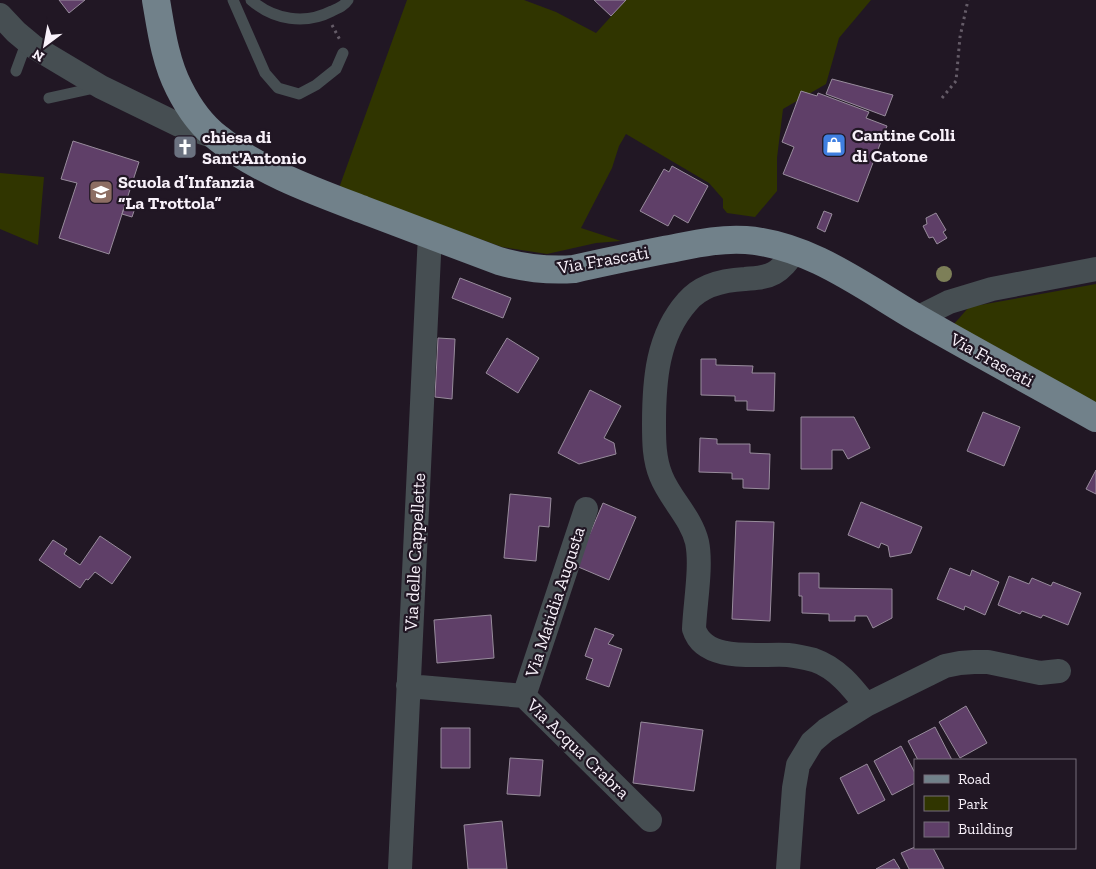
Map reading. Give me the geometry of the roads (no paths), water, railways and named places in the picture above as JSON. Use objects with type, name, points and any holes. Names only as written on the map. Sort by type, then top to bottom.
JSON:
[{"type":"main road","name":"Via Frascati","points":[[156,0],[174,78],[191,107],[216,137],[247,157],[295,182],[499,261],[528,268],[574,268],[694,244],[720,241],[746,240],[795,251],[850,277],[917,318],[1096,418]]},
{"type":"street","points":[[0,15],[27,41],[43,53],[101,87],[179,125],[216,137]]},
{"type":"street","name":"Via delle Cappellette","points":[[400,869],[430,234]]},
{"type":"street","points":[[795,251],[788,261],[774,273],[760,278],[717,284],[695,294],[682,309],[670,329],[658,362],[654,403],[655,454],[658,470],[664,484],[683,511],[697,541],[698,567],[694,629],[701,641],[713,649],[728,654],[789,655],[814,660],[840,676],[866,705]]},
{"type":"street","points":[[917,318],[958,299],[992,289],[1096,269]]},
{"type":"street","name":"Via Matidia Augusta","points":[[524,696],[586,509]]},
{"type":"street","points":[[788,869],[794,788],[798,765],[812,742],[819,736],[866,705],[945,666],[960,662],[988,662],[1040,673],[1059,671]]},
{"type":"street","name":"Via Acqua Crabra","points":[[408,686],[524,696],[650,820]]},
{"type":"lane","points":[[233,0],[265,73],[278,88],[300,94],[316,85],[336,68],[342,47]]},
{"type":"lane","points":[[251,0],[259,7],[281,18],[308,20],[345,5],[348,0]]},
{"type":"lane","points":[[16,71],[27,41]]},
{"type":"lane","points":[[49,98],[101,87]]},
{"type":"place","name":"Cantine Colli di Catone","points":[[834,145]]},
{"type":"place","name":"chiesa di Sant'Antonio","points":[[185,147]]},
{"type":"place","name":"Scuola d’Infanzia “La Trottola”","points":[[101,192]]}]
